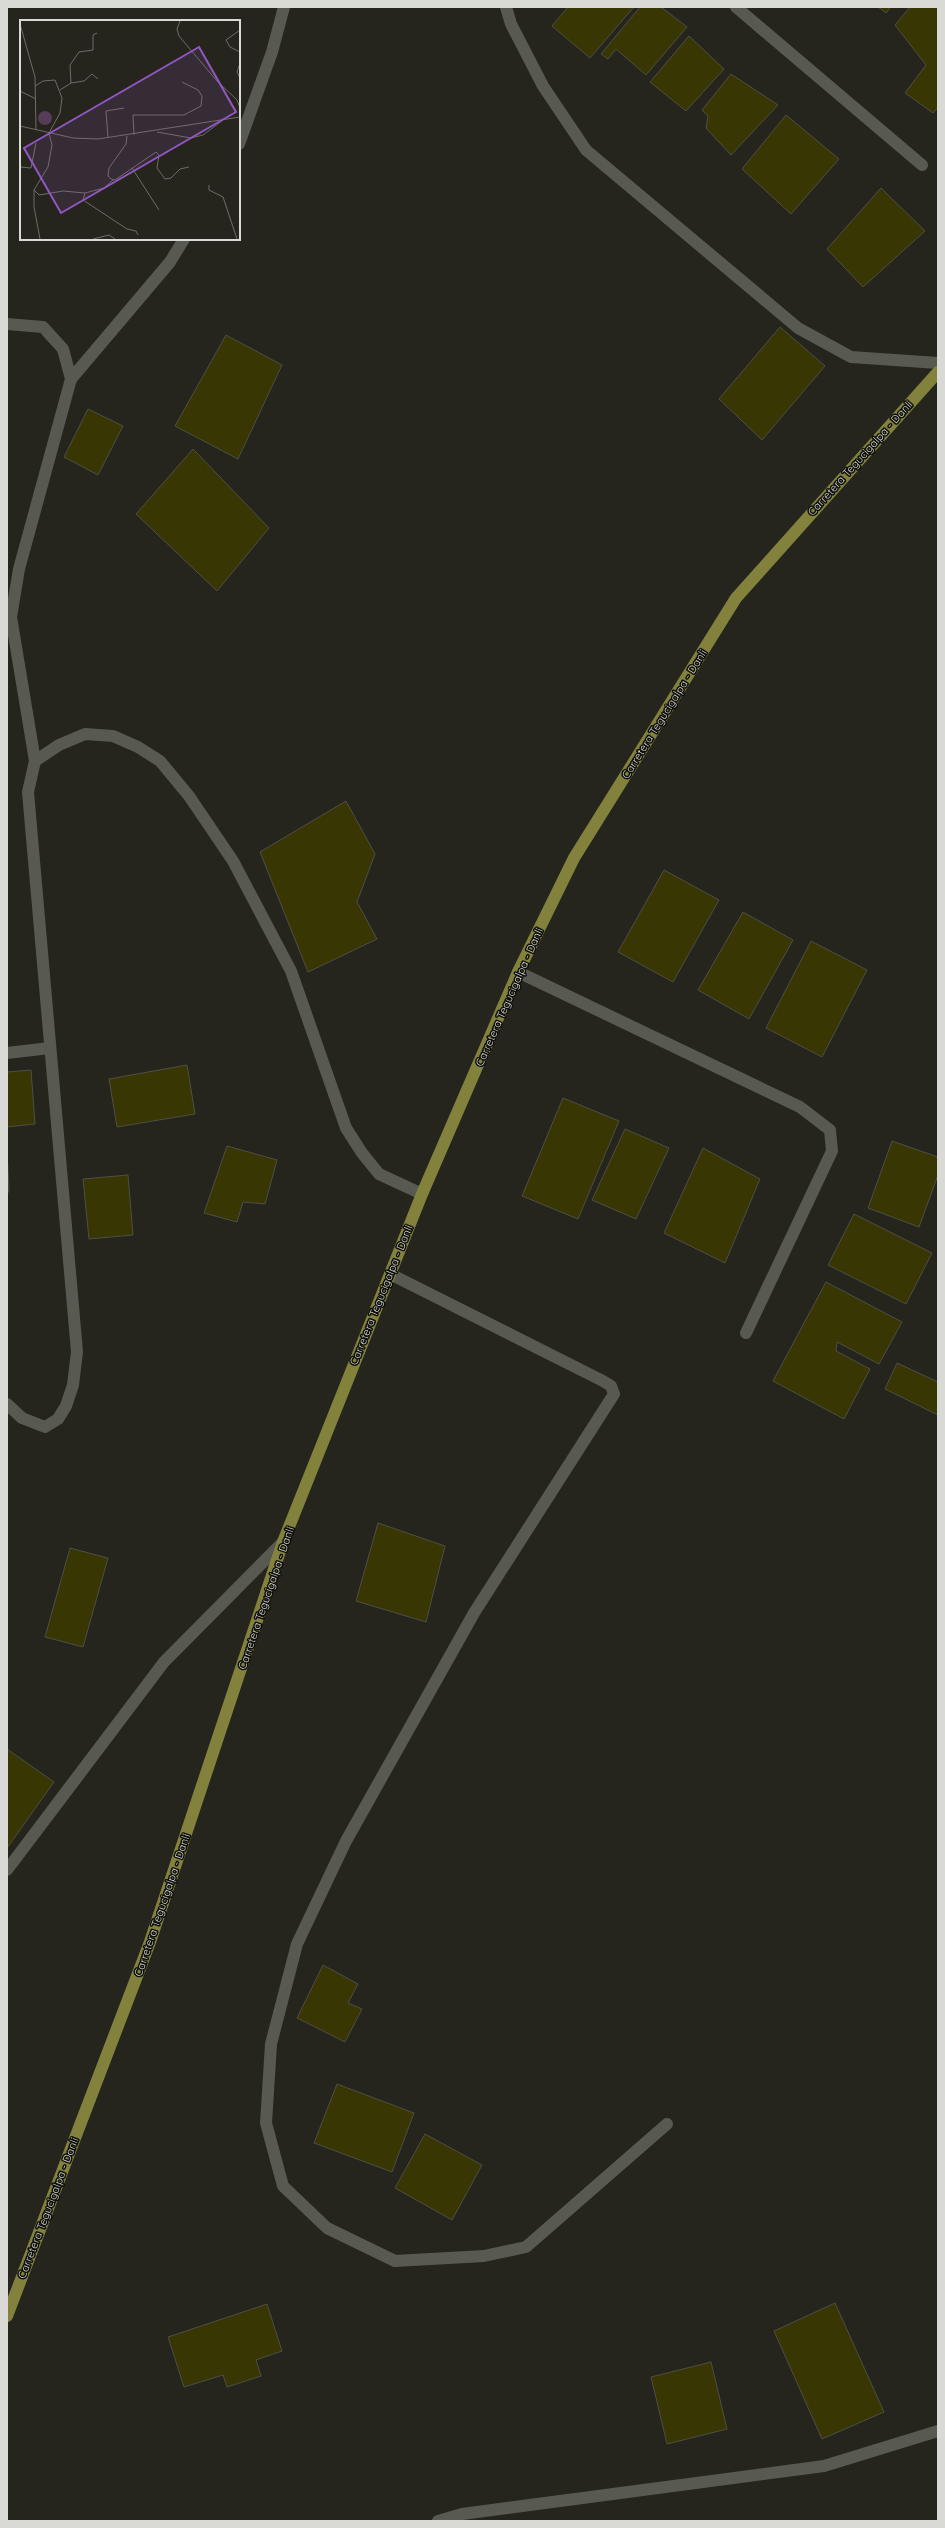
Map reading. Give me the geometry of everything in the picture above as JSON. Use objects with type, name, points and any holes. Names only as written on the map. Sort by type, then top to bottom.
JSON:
[{"type":"highway","name":"Carretera Tegucigalpa - Danli","points":[[7,2316],[150,1942],[284,1542],[422,1194],[518,972],[574,858],[736,598],[938,372]]},
{"type":"street","points":[[240,141],[272,52],[284,7]]},
{"type":"street","points":[[506,7],[511,24],[543,86],[586,150],[798,328],[851,357],[938,363]]},
{"type":"street","points":[[736,7],[922,165]]},
{"type":"street","points":[[7,1404],[22,1418],[45,1427],[58,1419],[73,1384],[77,1352],[76,1317],[63,1207],[28,792],[35,761],[11,617],[19,569],[71,379],[170,262],[183,240]]},
{"type":"street","points":[[7,324],[43,327],[63,349],[71,379]]},
{"type":"street","points":[[35,761],[59,745],[85,734],[113,736],[138,747],[160,761],[189,796],[233,861],[291,971],[346,1128],[362,1153],[379,1174],[422,1194]]},
{"type":"street","points":[[518,972],[800,1107],[830,1130],[832,1151],[746,1333]]},
{"type":"street","points":[[7,1053],[50,1048]]},
{"type":"street","points":[[390,1274],[603,1381],[611,1386],[614,1394],[474,1613],[346,1841],[297,1944],[271,2044],[266,2123],[283,2186],[327,2228],[395,2261],[484,2256],[526,2246],[667,2124]]},
{"type":"street","points":[[7,1870],[164,1662],[284,1542]]},
{"type":"street","points":[[438,2521],[462,2514],[824,2466],[938,2431]]},
{"type":"building","points":[[568,7],[634,7],[590,58],[552,26]]},
{"type":"building","points":[[640,7],[661,7],[687,27],[646,75],[616,49],[608,59],[601,54]]},
{"type":"building","points":[[878,7],[891,7],[886,13]]},
{"type":"building","points":[[910,7],[938,7],[938,107],[933,113],[905,93],[926,65],[895,25]]},
{"type":"building","points":[[689,36],[724,69],[686,111],[650,82]]},
{"type":"building","points":[[731,74],[778,105],[731,155],[706,128],[708,116],[702,110]]},
{"type":"building","points":[[786,115],[839,159],[791,214],[742,169]]},
{"type":"building","points":[[881,188],[925,231],[863,287],[827,249]]},
{"type":"building","points":[[780,327],[825,366],[762,440],[719,399]]},
{"type":"building","points":[[226,335],[282,365],[238,459],[175,426]]},
{"type":"building","points":[[88,409],[123,426],[98,475],[64,457]]},
{"type":"building","points":[[193,449],[269,528],[217,591],[136,514]]},
{"type":"building","points":[[346,801],[375,854],[357,902],[377,939],[308,972],[260,852]]},
{"type":"building","points":[[664,870],[719,900],[673,982],[618,952]]},
{"type":"building","points":[[743,912],[793,940],[749,1019],[698,990]]},
{"type":"building","points":[[811,941],[867,970],[822,1057],[766,1028]]},
{"type":"building","points":[[187,1065],[195,1114],[117,1127],[109,1079]]},
{"type":"building","points":[[31,1070],[35,1124],[7,1127],[7,1072]]},
{"type":"building","points":[[563,1098],[619,1121],[578,1219],[522,1196]]},
{"type":"building","points":[[625,1129],[669,1148],[636,1219],[592,1200]]},
{"type":"building","points":[[892,1141],[938,1157],[938,1175],[919,1227],[868,1208]]},
{"type":"building","points":[[227,1146],[277,1160],[265,1204],[243,1202],[237,1222],[204,1213]]},
{"type":"building","points":[[7,1148],[9,1192],[7,1192]]},
{"type":"building","points":[[703,1148],[760,1179],[725,1263],[664,1233]]},
{"type":"building","points":[[128,1175],[133,1235],[89,1239],[83,1179]]},
{"type":"building","points":[[854,1214],[932,1253],[906,1304],[828,1265]]},
{"type":"building","points":[[826,1282],[902,1322],[879,1364],[837,1342],[836,1351],[870,1369],[844,1419],[773,1381]]},
{"type":"building","points":[[897,1363],[938,1382],[938,1415],[885,1389]]},
{"type":"building","points":[[378,1523],[445,1546],[426,1622],[356,1601]]},
{"type":"building","points":[[70,1548],[108,1558],[83,1647],[45,1637]]},
{"type":"building","points":[[7,1749],[54,1782],[7,1848]]},
{"type":"building","points":[[323,1965],[358,1984],[348,2003],[362,2009],[345,2042],[297,2018]]},
{"type":"building","points":[[337,2084],[414,2113],[392,2172],[314,2143]]},
{"type":"building","points":[[425,2134],[482,2165],[452,2220],[395,2188]]},
{"type":"building","points":[[835,2303],[884,2412],[822,2439],[774,2331]]},
{"type":"building","points":[[267,2304],[282,2351],[256,2360],[261,2376],[227,2387],[223,2375],[184,2387],[168,2337]]},
{"type":"building","points":[[711,2362],[727,2429],[667,2444],[651,2377]]}]
